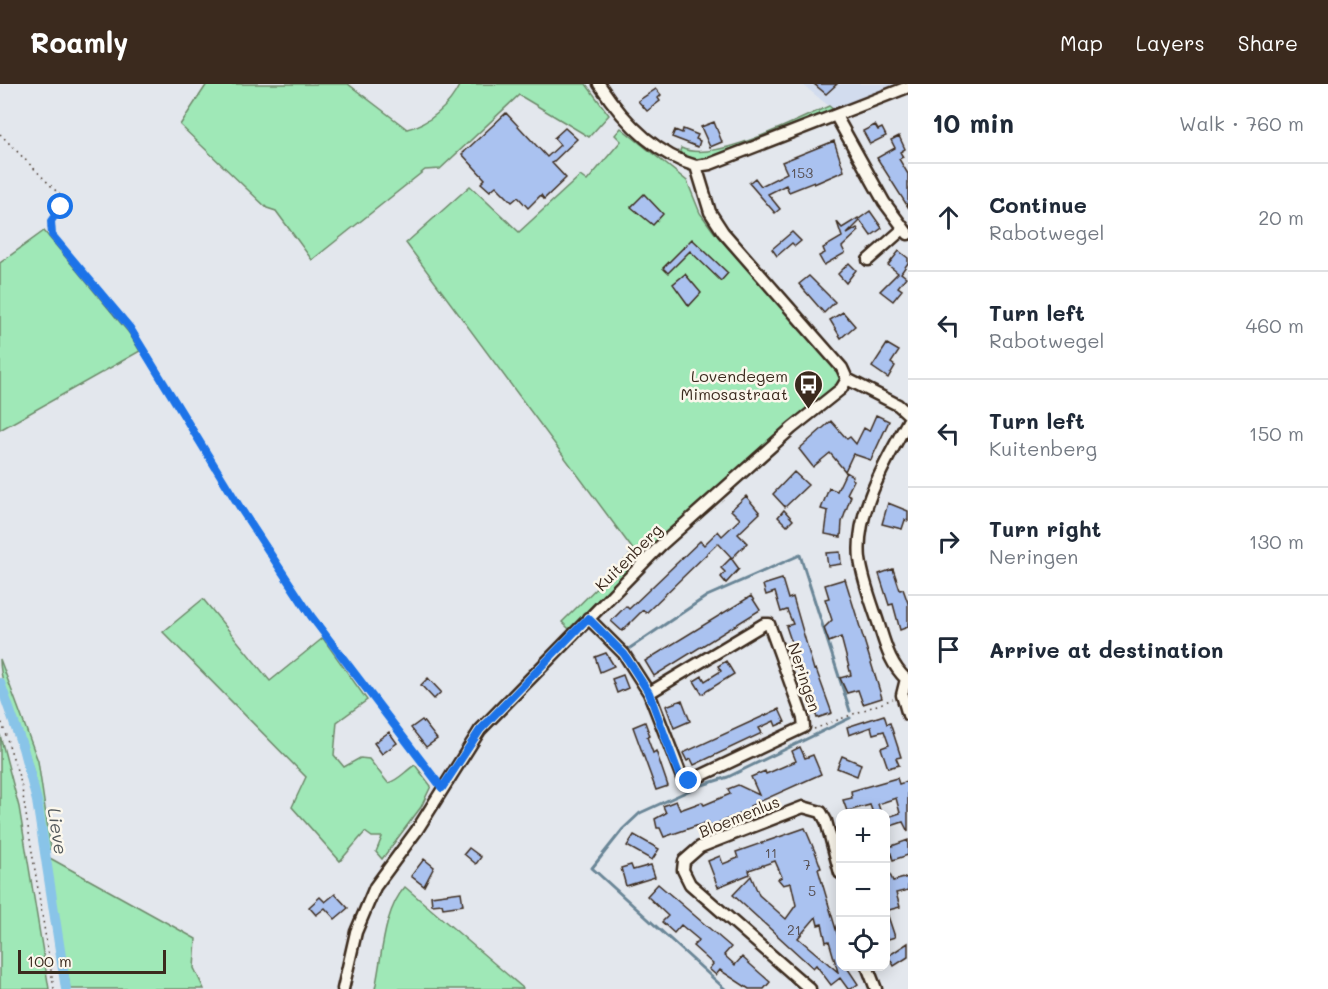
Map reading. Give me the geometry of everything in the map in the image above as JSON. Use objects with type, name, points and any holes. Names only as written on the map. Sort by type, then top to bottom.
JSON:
[{"type":"street","points":[[599,84],[612,105],[645,138],[659,149],[696,166],[710,164],[908,87]]},
{"type":"street","points":[[836,116],[884,202],[905,231],[868,260]]},
{"type":"street","points":[[696,166],[710,212],[723,232],[842,368],[847,379],[898,405],[908,414]]},
{"type":"street","name":"Kuitenberg","points":[[343,989],[356,932],[366,905],[389,865],[417,830],[462,755],[492,716],[660,546],[792,428],[841,389],[847,379]]},
{"type":"street","points":[[908,421],[869,503],[863,519],[860,548],[862,574],[888,653],[895,667],[907,679],[903,696],[908,715]]},
{"type":"street","name":"Neringen","points":[[588,618],[624,654],[649,693],[680,777],[686,780],[804,727],[796,696],[769,624],[764,624],[649,693]]},
{"type":"street","name":"Bloemenlus","points":[[810,989],[690,884],[683,870],[684,861],[700,848],[803,807],[821,812],[826,821],[837,863]]},
{"type":"street","points":[[869,971],[876,989]]},
{"type":"path","points":[[0,134],[60,195],[61,207],[49,226],[52,235],[130,328],[241,509],[311,616],[442,788]]},
{"type":"path","points":[[804,727],[814,729],[903,696]]},
{"type":"path","points":[[0,717],[21,783],[54,989]]},
{"type":"shaded area","points":[[802,84],[895,84],[835,111]]},
{"type":"green space","points":[[207,84],[348,84],[407,129],[431,118],[451,99],[460,84],[586,84],[609,115],[589,137],[519,95],[440,169],[425,170],[312,260],[276,211],[267,208],[180,125]]},
{"type":"green space","points":[[829,106],[835,111],[716,157],[695,159],[679,154],[681,148],[695,151],[713,150],[734,145],[776,130]]},
{"type":"green space","points":[[621,128],[687,181],[700,213],[714,232],[844,378],[640,558],[569,629],[562,622],[634,551],[406,243],[470,186],[519,232],[580,176],[587,181],[621,141],[615,135]]},
{"type":"green space","points":[[44,231],[130,334],[140,351],[0,430],[0,263]]},
{"type":"green space","points":[[203,599],[270,681],[323,638],[367,700],[337,722],[334,755],[344,767],[360,758],[369,759],[388,783],[415,765],[431,786],[421,807],[382,859],[376,852],[382,837],[372,837],[365,832],[340,861],[292,807],[306,777],[163,632]]},
{"type":"green space","points":[[0,659],[38,761],[51,849],[47,850],[33,772],[6,692]]},
{"type":"green space","points":[[0,735],[19,807],[49,989],[0,989]]},
{"type":"green space","points":[[48,857],[196,939],[194,968],[204,989],[70,989]]},
{"type":"green space","points":[[405,887],[523,988],[375,989],[384,935],[392,909]]},
{"type":"building","points":[[814,84],[837,84],[826,94]]},
{"type":"building","points":[[656,89],[661,95],[658,98],[660,101],[647,111],[638,101]]},
{"type":"building","points":[[506,113],[547,157],[560,145],[554,138],[565,128],[577,139],[552,163],[566,178],[544,199],[541,195],[528,208],[518,197],[512,202],[496,186],[490,191],[481,183],[485,179],[462,154]]},
{"type":"building","points":[[714,122],[722,142],[710,147],[701,127]]},
{"type":"building","points":[[875,125],[878,130],[882,128],[886,136],[870,144],[863,131]]},
{"type":"building","points":[[683,129],[698,135],[696,139],[700,141],[698,147],[672,137],[675,130],[682,133]]},
{"type":"building","points":[[899,136],[905,149],[900,152],[903,157],[899,159],[908,174],[908,207],[877,158],[895,148],[891,140]]},
{"type":"building","points":[[834,141],[844,171],[789,192],[786,185],[768,194],[780,209],[775,213],[749,183],[755,178],[761,186],[787,173],[782,162]]},
{"type":"building","points":[[644,194],[663,214],[653,225],[631,207]]},
{"type":"building","points":[[870,211],[882,228],[871,236],[859,219]]},
{"type":"building","points":[[858,218],[860,221],[847,234],[857,228],[859,231],[842,247],[845,253],[824,265],[819,256],[825,253],[823,248],[842,237],[837,222],[842,228]]},
{"type":"building","points":[[792,232],[801,241],[795,246],[792,243],[777,256],[772,249]]},
{"type":"building","points":[[692,239],[728,273],[721,281],[690,251],[668,273],[663,268]]},
{"type":"building","points":[[899,251],[908,258],[908,263],[901,273],[906,277],[898,287],[902,290],[893,301],[880,291],[898,273],[888,265]]},
{"type":"building","points":[[849,263],[856,270],[846,283],[838,274]]},
{"type":"building","points":[[685,274],[701,293],[689,306],[673,284]]},
{"type":"building","points":[[809,276],[835,302],[824,313],[799,284]]},
{"type":"building","points":[[843,312],[855,326],[841,338],[830,320]]},
{"type":"building","points":[[887,344],[899,351],[891,363],[895,366],[888,378],[872,367]]},
{"type":"building","points":[[876,415],[889,421],[871,460],[853,454],[845,471],[830,453],[813,467],[799,449],[831,421],[847,439],[850,437],[856,444],[864,428],[869,431]]},
{"type":"building","points":[[794,472],[808,485],[785,507],[773,494]]},
{"type":"building","points":[[846,472],[853,476],[854,480],[847,494],[851,496],[842,522],[841,537],[825,534],[828,511],[821,509],[829,488],[837,491]]},
{"type":"building","points":[[746,496],[760,513],[738,534],[747,543],[732,558],[718,543],[646,613],[643,610],[622,631],[611,621],[626,606],[629,609],[700,541],[704,545],[718,531],[722,536],[740,519],[731,510]]},
{"type":"building","points":[[888,503],[908,511],[908,521],[905,520],[902,529],[882,524]]},
{"type":"building","points":[[784,510],[793,520],[787,526],[778,517]]},
{"type":"building","points":[[840,552],[841,564],[828,566],[826,553]]},
{"type":"building","points":[[731,558],[739,569],[726,583],[721,577],[725,572],[721,568]]},
{"type":"building","points":[[893,569],[900,590],[903,589],[908,603],[908,627],[900,630],[893,604],[889,605],[879,574]]},
{"type":"building","points":[[782,579],[788,599],[793,597],[814,670],[816,669],[832,713],[817,718],[786,626],[793,624],[787,610],[781,612],[775,592],[766,595],[763,585]]},
{"type":"building","points":[[845,579],[882,698],[863,704],[858,690],[847,693],[840,678],[851,675],[841,637],[829,642],[824,628],[832,620],[825,599],[829,598],[825,585]]},
{"type":"building","points":[[751,596],[760,610],[654,676],[645,661]]},
{"type":"building","points":[[606,653],[614,666],[600,672],[595,657]]},
{"type":"building","points":[[726,661],[734,674],[702,694],[694,681],[702,676],[705,681],[721,671],[718,666]]},
{"type":"building","points":[[623,675],[628,688],[617,693],[612,679]]},
{"type":"building","points":[[428,678],[441,692],[434,699],[421,685]]},
{"type":"building","points":[[682,700],[690,721],[674,728],[666,706]]},
{"type":"building","points":[[779,709],[785,722],[776,726],[774,721],[759,728],[762,733],[694,765],[691,759],[687,761],[683,753]]},
{"type":"building","points":[[884,715],[887,724],[890,723],[901,757],[896,758],[899,765],[888,768],[881,748],[889,745],[884,731],[873,734],[871,727],[849,735],[847,727]]},
{"type":"building","points":[[422,720],[437,739],[426,747],[411,728]]},
{"type":"building","points":[[645,722],[650,736],[647,737],[653,753],[656,751],[668,786],[656,790],[633,727]]},
{"type":"building","points":[[389,732],[397,743],[382,754],[374,743]]},
{"type":"building","points":[[800,747],[805,758],[813,755],[821,774],[750,806],[751,810],[710,826],[708,822],[664,837],[660,828],[657,828],[655,819],[666,813],[663,806],[676,801],[680,810],[702,802],[704,805],[730,794],[728,789],[738,785],[759,795],[751,777],[765,771],[766,774],[796,761],[792,751]]},
{"type":"building","points":[[842,756],[861,764],[857,776],[837,768]]},
{"type":"building","points":[[897,778],[899,784],[908,781],[908,832],[903,822],[890,826],[890,816],[900,813],[896,798],[878,804],[880,809],[872,809],[870,805],[846,809],[843,800],[852,798],[851,791]]},
{"type":"building","points":[[805,828],[821,868],[818,869],[836,930],[836,965],[829,941],[826,942],[822,924],[818,925],[816,917],[798,938],[836,971],[849,971],[858,984],[848,989],[840,978],[831,985],[816,965],[813,968],[733,895],[751,876],[759,895],[786,919],[796,905],[791,883],[783,885],[778,879],[782,877],[775,861],[749,870],[750,874],[718,887],[708,861],[720,856],[723,864],[738,858],[736,852]]},
{"type":"building","points":[[634,835],[659,849],[652,860],[627,846]]},
{"type":"building","points":[[908,840],[908,855],[893,860],[890,847]]},
{"type":"building","points":[[469,848],[481,857],[476,864],[464,854]]},
{"type":"building","points":[[424,859],[434,867],[424,886],[411,876]]},
{"type":"building","points":[[631,865],[633,870],[651,865],[655,877],[626,886],[621,868]]},
{"type":"building","points":[[890,875],[893,881],[908,877],[908,890],[896,893],[900,907],[890,910]]},
{"type":"building","points":[[658,884],[731,947],[724,955],[735,965],[742,957],[770,982],[764,989],[749,989],[720,970],[716,975],[709,969],[713,964],[693,946],[699,940],[681,925],[674,933],[662,922],[668,916],[647,896]]},
{"type":"building","points":[[461,892],[463,905],[443,908],[442,904],[432,905],[431,896]]},
{"type":"building","points":[[335,894],[348,908],[335,919],[325,908],[316,915],[309,907],[320,897],[325,902]]},
{"type":"building","points":[[890,922],[895,937],[890,938]]},
{"type":"building","points":[[908,943],[908,957],[894,966],[890,955]]},
{"type":"waterway","points":[[630,648],[707,596],[800,555],[850,711]]},
{"type":"waterway","name":"Lieve","points":[[0,683],[23,748],[37,801],[66,989]]},
{"type":"waterway","points":[[725,989],[592,868],[623,829],[640,813],[699,786],[728,777],[850,718]]},
{"type":"place","name":"Lovendegem Mimosastraat","points":[[809,410]]},
{"type":"route","points":[[61,207],[49,226],[52,235],[130,328],[241,509],[311,616],[442,788],[480,730],[588,618],[624,654],[649,693],[680,777],[689,781]]}]
